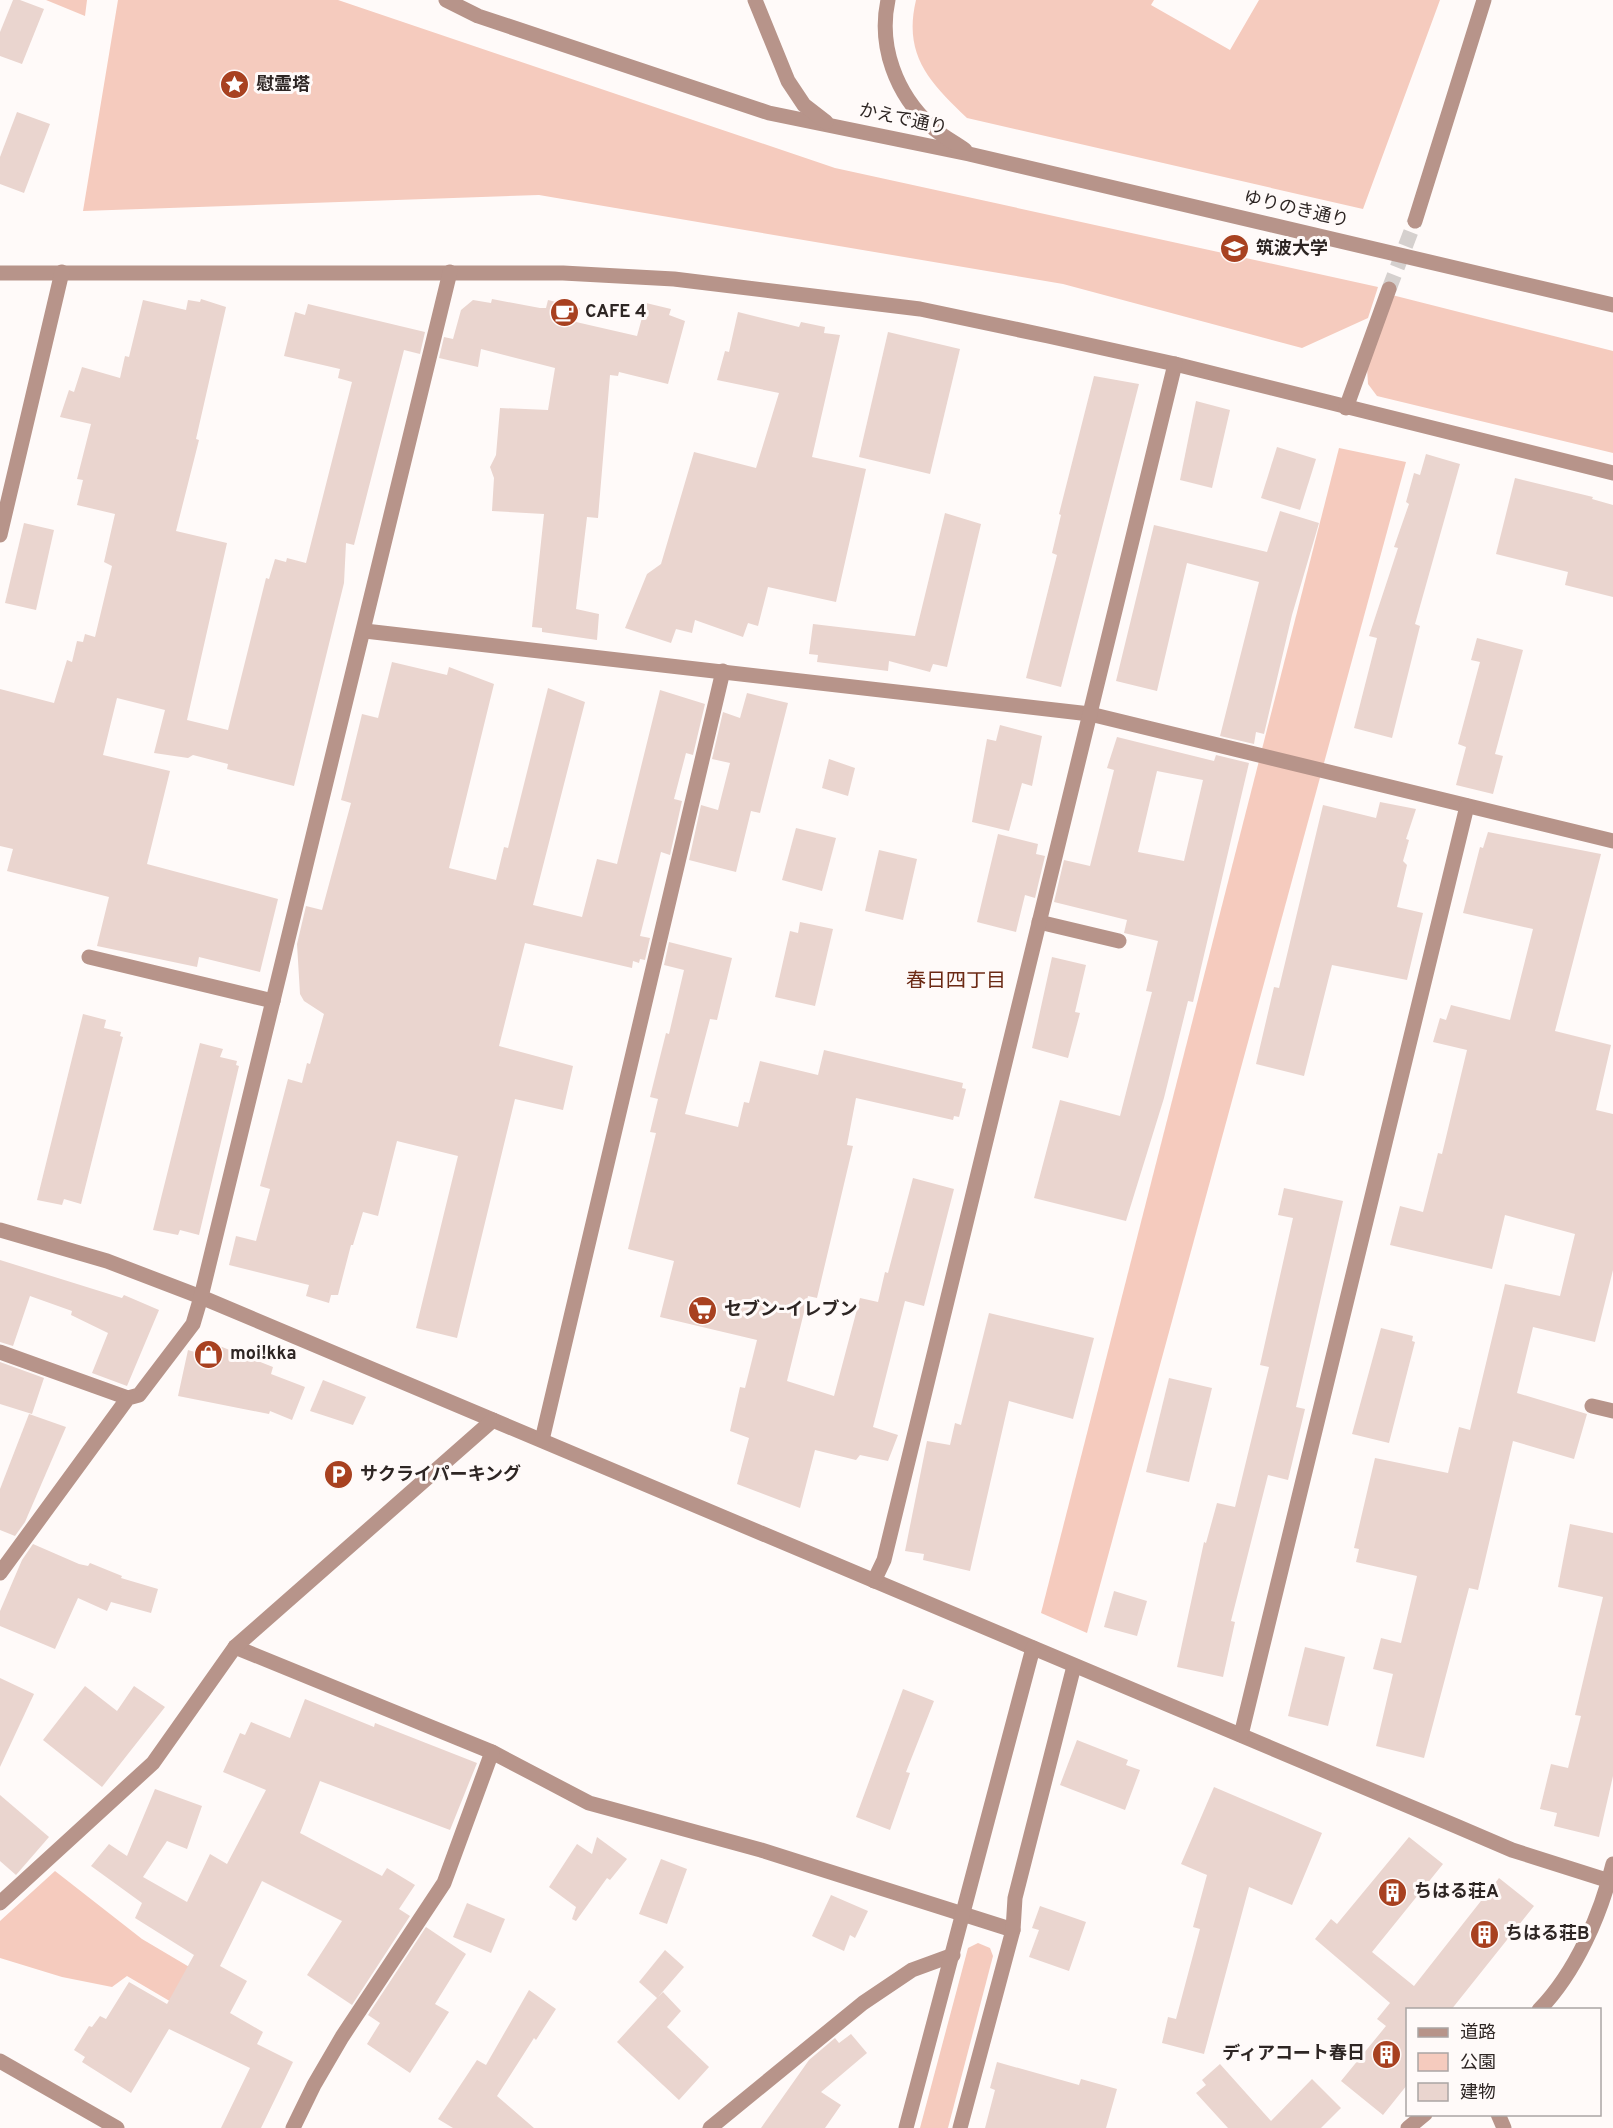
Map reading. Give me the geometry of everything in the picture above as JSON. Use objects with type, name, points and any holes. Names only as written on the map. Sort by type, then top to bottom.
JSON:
[{"type":"street","name":"かえで通り","points":[[446,0],[478,16],[758,109],[969,154]]},
{"type":"street","points":[[755,0],[788,81],[804,105],[828,124]]},
{"type":"street","points":[[888,0],[884,20],[886,48],[896,78],[930,126],[969,154]]},
{"type":"street","points":[[1415,221],[1484,0]]},
{"type":"street","name":"ゆりのき通り","points":[[969,154],[1613,305]]},
{"type":"street","points":[[0,535],[62,272]]},
{"type":"street","points":[[0,1352],[128,1398],[140,1395],[189,1329],[201,1296],[450,272]]},
{"type":"street","points":[[0,273],[563,273],[674,279],[780,291],[920,309],[1175,363],[1346,408],[1613,472]]},
{"type":"street","points":[[1346,408],[1389,289]]},
{"type":"street","points":[[874,1581],[884,1560],[1175,363]]},
{"type":"street","points":[[364,631],[1089,714],[1613,841]]},
{"type":"street","points":[[542,1440],[723,671]]},
{"type":"street","points":[[1241,1734],[1467,806]]},
{"type":"street","points":[[1039,922],[1119,941]]},
{"type":"street","points":[[88,957],[273,1001]]},
{"type":"street","points":[[0,1230],[107,1261],[201,1296],[1512,1850],[1611,1881]]},
{"type":"street","points":[[0,1573],[128,1398]]},
{"type":"street","points":[[1592,1406],[1613,1411]]},
{"type":"street","points":[[0,1903],[153,1763],[235,1647],[493,1420]]},
{"type":"street","points":[[235,1647],[492,1752],[589,1803],[761,1850],[1013,1930]]},
{"type":"street","points":[[906,2128],[1033,1648]]},
{"type":"street","points":[[960,2128],[1013,1930],[1015,1898],[1074,1666]]},
{"type":"street","points":[[293,2128],[314,2085],[342,2037],[444,1883],[492,1752]]},
{"type":"street","points":[[1540,2008],[1577,1954],[1611,1881],[1613,1864]]},
{"type":"street","points":[[710,2128],[863,2003],[912,1970],[953,1955]]},
{"type":"street","points":[[0,2061],[117,2128]]},
{"type":"street","points":[[1408,2128],[1424,2116]]},
{"type":"green space","points":[[46,0],[87,0],[85,16]]},
{"type":"green space","points":[[118,0],[338,0],[835,168],[1378,287],[1368,318],[1302,348],[1063,284],[539,195],[83,211]]},
{"type":"green space","points":[[916,0],[1154,0],[1151,5],[1230,50],[1259,0],[1440,0],[1363,209],[967,118],[941,92],[922,66],[913,37]]},
{"type":"green space","points":[[1392,295],[1613,351],[1613,453],[1377,396],[1368,384],[1367,368]]},
{"type":"green space","points":[[1339,448],[1406,462],[1087,1633],[1041,1613]]},
{"type":"green space","points":[[55,1871],[142,1939],[191,1968],[173,2003],[127,1976],[112,1987],[62,1977],[0,1958],[0,1921]]},
{"type":"green space","points":[[978,1943],[990,1948],[993,1956],[948,2128],[920,2128],[968,1948]]},
{"type":"building","points":[[13,0],[20,0],[44,9],[22,64],[0,56],[0,32]]},
{"type":"building","points":[[17,112],[50,124],[24,193],[0,184],[0,157]]},
{"type":"building","points":[[201,299],[226,307],[196,439],[199,440],[176,531],[227,543],[187,720],[228,730],[266,578],[269,579],[275,559],[286,562],[287,558],[306,563],[352,382],[338,378],[340,369],[284,356],[295,312],[305,315],[308,304],[425,332],[420,354],[404,350],[354,545],[346,543],[344,583],[294,786],[227,769],[228,764],[193,755],[188,758],[154,753],[165,710],[117,698],[103,755],[170,771],[147,864],[278,899],[260,972],[199,957],[197,967],[97,946],[109,897],[7,871],[13,849],[0,846],[0,689],[54,703],[67,660],[72,662],[77,641],[83,642],[85,634],[95,637],[112,566],[104,562],[115,514],[77,505],[83,480],[77,479],[91,424],[60,417],[69,390],[74,392],[82,367],[120,378],[125,356],[129,357],[143,300],[186,310],[188,300],[200,302]]},
{"type":"building","points":[[492,299],[540,308],[546,308],[548,300],[580,308],[576,322],[637,336],[646,303],[671,309],[669,315],[685,321],[668,384],[619,372],[618,376],[610,375],[598,518],[587,517],[576,609],[599,614],[597,640],[542,632],[542,628],[532,627],[544,514],[492,511],[494,478],[490,467],[496,455],[500,408],[548,410],[555,368],[481,349],[478,367],[439,358],[444,337],[453,339],[461,310],[473,300],[491,303]]},
{"type":"building","points":[[738,312],[799,327],[801,322],[825,327],[824,333],[840,335],[812,457],[866,469],[836,602],[768,587],[758,626],[748,623],[743,637],[695,620],[692,633],[676,629],[671,643],[625,628],[647,574],[661,564],[694,452],[756,468],[779,393],[717,380],[725,351],[729,352]]},
{"type":"building","points":[[888,332],[960,349],[930,474],[859,457]]},
{"type":"building","points":[[1094,376],[1139,384],[1061,687],[1026,678],[1057,555],[1052,553],[1061,515],[1059,514]]},
{"type":"building","points":[[1196,401],[1230,410],[1212,488],[1180,480]]},
{"type":"building","points":[[1277,447],[1316,459],[1300,510],[1261,498]]},
{"type":"building","points":[[1426,454],[1460,464],[1415,624],[1420,626],[1392,738],[1354,728],[1377,638],[1369,636],[1398,548],[1394,547],[1409,504],[1406,502],[1414,473],[1420,475]]},
{"type":"building","points":[[1515,478],[1593,497],[1592,499],[1613,505],[1613,597],[1565,585],[1568,572],[1496,554]]},
{"type":"building","points":[[1280,511],[1319,523],[1292,615],[1264,734],[1256,732],[1254,744],[1220,736],[1259,582],[1187,563],[1157,691],[1116,681],[1154,525],[1267,552]]},
{"type":"building","points":[[945,513],[981,524],[947,667],[933,664],[930,672],[889,661],[888,671],[817,662],[818,655],[809,654],[813,624],[915,636]]},
{"type":"building","points":[[24,523],[54,530],[36,610],[5,603]]},
{"type":"building","points":[[1477,638],[1523,650],[1495,754],[1503,756],[1493,794],[1456,785],[1466,747],[1458,744],[1480,662],[1471,660]]},
{"type":"building","points":[[392,662],[447,675],[449,667],[494,684],[449,868],[496,880],[504,847],[508,848],[548,688],[585,702],[533,905],[582,917],[597,859],[617,864],[660,690],[705,704],[693,755],[686,753],[674,799],[682,801],[670,855],[661,852],[640,936],[650,938],[645,960],[640,959],[639,963],[633,961],[632,968],[525,943],[499,1046],[573,1066],[563,1110],[515,1099],[457,1338],[416,1328],[458,1156],[397,1141],[378,1216],[363,1212],[353,1245],[351,1245],[338,1295],[331,1295],[329,1303],[306,1296],[309,1285],[229,1265],[236,1236],[256,1241],[270,1189],[260,1186],[288,1079],[302,1083],[307,1063],[310,1064],[324,1014],[304,1001],[300,994],[297,944],[306,906],[322,910],[351,803],[341,800],[362,714],[378,718]]},
{"type":"building","points":[[747,693],[788,703],[760,813],[751,811],[736,872],[689,860],[701,805],[718,810],[730,763],[712,759],[723,712],[740,718]]},
{"type":"building","points":[[1000,725],[1042,736],[1032,786],[1022,783],[1009,831],[972,822],[987,739],[996,741]]},
{"type":"building","points":[[1117,737],[1214,761],[1216,755],[1249,763],[1193,1002],[1188,1001],[1164,1098],[1126,1221],[1034,1198],[1060,1100],[1120,1116],[1152,992],[1146,991],[1158,941],[1124,933],[1127,920],[1054,902],[1064,860],[1090,866],[1114,770],[1107,768]],"holes":[[[1157,771],[1203,780],[1184,861],[1138,852]]]},
{"type":"building","points":[[829,759],[855,768],[848,796],[822,788]]},
{"type":"building","points":[[1380,802],[1416,809],[1406,839],[1409,840],[1403,861],[1407,865],[1397,907],[1423,913],[1407,980],[1332,965],[1304,1076],[1256,1064],[1274,987],[1279,988],[1323,805],[1376,818]]},
{"type":"building","points":[[796,828],[836,838],[822,891],[782,880]]},
{"type":"building","points":[[1488,832],[1601,854],[1555,1031],[1611,1045],[1596,1110],[1613,1114],[1613,1270],[1595,1342],[1533,1327],[1517,1393],[1587,1414],[1574,1459],[1513,1441],[1478,1590],[1469,1588],[1424,1758],[1376,1746],[1393,1674],[1373,1669],[1381,1638],[1401,1643],[1417,1576],[1356,1562],[1359,1549],[1354,1548],[1375,1458],[1448,1473],[1459,1427],[1470,1430],[1505,1284],[1560,1296],[1575,1234],[1505,1215],[1492,1269],[1390,1245],[1400,1206],[1423,1212],[1438,1153],[1442,1154],[1467,1050],[1433,1042],[1440,1018],[1446,1020],[1451,1005],[1510,1020],[1533,929],[1463,913],[1480,847],[1483,848]]},
{"type":"building","points":[[998,834],[1038,844],[1036,854],[1045,856],[1035,898],[1025,895],[1016,932],[977,922]]},
{"type":"building","points":[[879,850],[917,859],[903,920],[865,911]]},
{"type":"building","points":[[800,922],[833,929],[815,1006],[775,997],[790,931],[798,933]]},
{"type":"building","points":[[669,942],[732,958],[717,1020],[710,1019],[685,1114],[738,1127],[744,1102],[749,1103],[760,1061],[818,1075],[824,1050],[963,1083],[962,1088],[966,1089],[959,1117],[954,1116],[953,1120],[856,1098],[847,1145],[853,1146],[817,1298],[808,1296],[787,1381],[834,1396],[860,1298],[878,1302],[913,1178],[954,1189],[924,1306],[905,1301],[873,1427],[898,1435],[888,1461],[860,1455],[856,1460],[815,1450],[800,1508],[737,1484],[749,1438],[730,1431],[740,1387],[745,1388],[757,1340],[660,1317],[674,1261],[628,1249],[656,1133],[650,1132],[658,1099],[650,1097],[666,1033],[669,1034],[684,970],[664,965]]},
{"type":"building","points":[[1052,957],[1086,965],[1075,1012],[1080,1013],[1068,1058],[1032,1048]]},
{"type":"building","points":[[83,1014],[106,1020],[104,1028],[121,1032],[120,1036],[123,1037],[81,1204],[64,1199],[62,1205],[37,1200]]},
{"type":"building","points":[[200,1043],[223,1049],[220,1057],[237,1061],[236,1065],[239,1066],[199,1235],[180,1230],[178,1235],[153,1230]]},
{"type":"building","points":[[1284,1188],[1343,1201],[1296,1407],[1305,1409],[1288,1480],[1268,1475],[1231,1621],[1235,1622],[1223,1677],[1177,1667],[1204,1542],[1206,1543],[1217,1503],[1235,1507],[1269,1367],[1260,1365],[1293,1218],[1278,1215]]},
{"type":"building","points":[[0,1260],[122,1298],[124,1295],[159,1310],[127,1386],[92,1373],[108,1333],[71,1315],[72,1311],[30,1296],[13,1346],[0,1342]]},
{"type":"building","points":[[989,1313],[1094,1338],[1073,1419],[1009,1401],[970,1571],[923,1560],[924,1554],[905,1551],[927,1441],[950,1445],[955,1423],[961,1425]]},
{"type":"building","points":[[1381,1328],[1413,1336],[1412,1341],[1415,1342],[1389,1443],[1352,1434]]},
{"type":"building","points":[[204,1340],[273,1367],[271,1374],[305,1387],[292,1420],[270,1411],[269,1414],[178,1396],[188,1350],[198,1353]]},
{"type":"building","points":[[0,1362],[44,1378],[32,1414],[0,1404]]},
{"type":"building","points":[[1169,1378],[1212,1388],[1189,1482],[1146,1472]]},
{"type":"building","points":[[323,1380],[366,1397],[353,1425],[310,1411]]},
{"type":"building","points":[[29,1414],[66,1427],[25,1522],[15,1536],[0,1530],[0,1489]]},
{"type":"building","points":[[1570,1524],[1613,1533],[1613,1776],[1599,1837],[1554,1826],[1557,1813],[1540,1809],[1551,1764],[1568,1768],[1581,1716],[1575,1715],[1603,1597],[1558,1587]]},
{"type":"building","points":[[33,1544],[79,1564],[88,1566],[90,1563],[122,1576],[121,1578],[158,1589],[151,1613],[111,1602],[107,1611],[78,1598],[55,1649],[0,1626],[0,1611],[22,1560]]},
{"type":"building","points":[[1114,1591],[1147,1601],[1137,1636],[1104,1627]]},
{"type":"building","points":[[1305,1647],[1345,1657],[1328,1726],[1288,1716]]},
{"type":"building","points":[[0,1678],[34,1694],[0,1767]]},
{"type":"building","points":[[85,1686],[117,1711],[134,1686],[165,1707],[102,1787],[43,1740]]},
{"type":"building","points":[[903,1689],[934,1701],[906,1772],[910,1773],[890,1830],[856,1817]]},
{"type":"building","points":[[305,1699],[374,1727],[375,1723],[477,1763],[450,1830],[320,1781],[300,1833],[382,1876],[387,1868],[415,1885],[399,1909],[410,1916],[352,2005],[307,1975],[342,1921],[262,1881],[220,1966],[247,1981],[230,2013],[263,2032],[257,2044],[293,2062],[261,2128],[221,2128],[250,2068],[169,2029],[131,2093],[82,2062],[85,2057],[74,2050],[89,2026],[92,2027],[100,2016],[106,2019],[129,1982],[167,2004],[194,1955],[135,1918],[142,1903],[91,1866],[109,1844],[127,1856],[155,1789],[202,1806],[187,1849],[167,1841],[143,1877],[187,1902],[210,1854],[227,1864],[266,1790],[223,1772],[240,1733],[245,1735],[251,1722],[290,1738]]},
{"type":"building","points":[[1077,1740],[1128,1760],[1126,1765],[1140,1770],[1125,1810],[1060,1785]]},
{"type":"building","points":[[1214,1787],[1322,1833],[1292,1905],[1249,1887],[1204,2054],[1162,2043],[1168,2017],[1176,2019],[1200,1929],[1193,1927],[1207,1875],[1181,1864]]},
{"type":"building","points":[[0,1795],[49,1837],[16,1875],[0,1861]]},
{"type":"building","points":[[597,1837],[627,1859],[610,1880],[607,1878],[576,1921],[572,1919],[576,1907],[549,1887],[577,1844],[592,1854]]},
{"type":"building","points":[[1409,1837],[1443,1864],[1372,1952],[1414,1986],[1499,1878],[1534,1906],[1453,2008],[1406,2008],[1406,2086],[1383,2115],[1341,2081],[1386,2026],[1377,2019],[1390,2003],[1315,1939],[1331,1919],[1337,1924]]},
{"type":"building","points":[[661,1859],[687,1869],[667,1924],[639,1914]]},
{"type":"building","points":[[831,1895],[868,1911],[855,1938],[850,1935],[844,1951],[812,1936]]},
{"type":"building","points":[[467,1903],[505,1919],[491,1953],[453,1937]]},
{"type":"building","points":[[1040,1906],[1086,1922],[1069,1971],[1029,1957],[1039,1930],[1032,1928]]},
{"type":"building","points":[[426,1927],[466,1954],[435,2004],[449,2012],[410,2073],[367,2044],[380,2023],[368,2015]]},
{"type":"building","points":[[665,1950],[684,1967],[658,1997],[663,1992],[681,2011],[667,2027],[709,2067],[679,2100],[617,2042],[657,1998],[639,1982]]},
{"type":"building","points":[[529,1990],[556,2009],[536,2040],[534,2038],[497,2096],[534,2128],[453,2128],[438,2119],[477,2060],[486,2065]]},
{"type":"building","points":[[851,2034],[867,2053],[821,2092],[841,2105],[825,2128],[761,2128],[809,2060],[835,2038],[839,2043]]},
{"type":"building","points":[[997,2062],[1079,2085],[1081,2079],[1117,2089],[1106,2128],[985,2128],[995,2090],[990,2088]]},
{"type":"building","points":[[1220,2064],[1271,2121],[1312,2079],[1341,2108],[1321,2128],[1228,2128],[1196,2093],[1206,2085],[1202,2080]]},
{"type":"tunnel","points":[[1389,289],[1415,221]]},
{"type":"place","name":"慰霊塔","points":[[235,85]]},
{"type":"place","name":"筑波大学","points":[[1235,249]]},
{"type":"place","name":"CAFE 4","points":[[564,312]]},
{"type":"place","name":"セブン-イレブン","points":[[703,1310]]},
{"type":"place","name":"moi!kka","points":[[209,1354]]},
{"type":"place","name":"サクライパーキング","points":[[339,1475]]},
{"type":"place","name":"ちはる荘A","points":[[1393,1892]]},
{"type":"place","name":"ちはる荘B","points":[[1484,1934]]},
{"type":"place","name":"ディアコート春日","points":[[1386,2054]]},
{"type":"district","name":"春日四丁目","points":[[956,982]]}]
